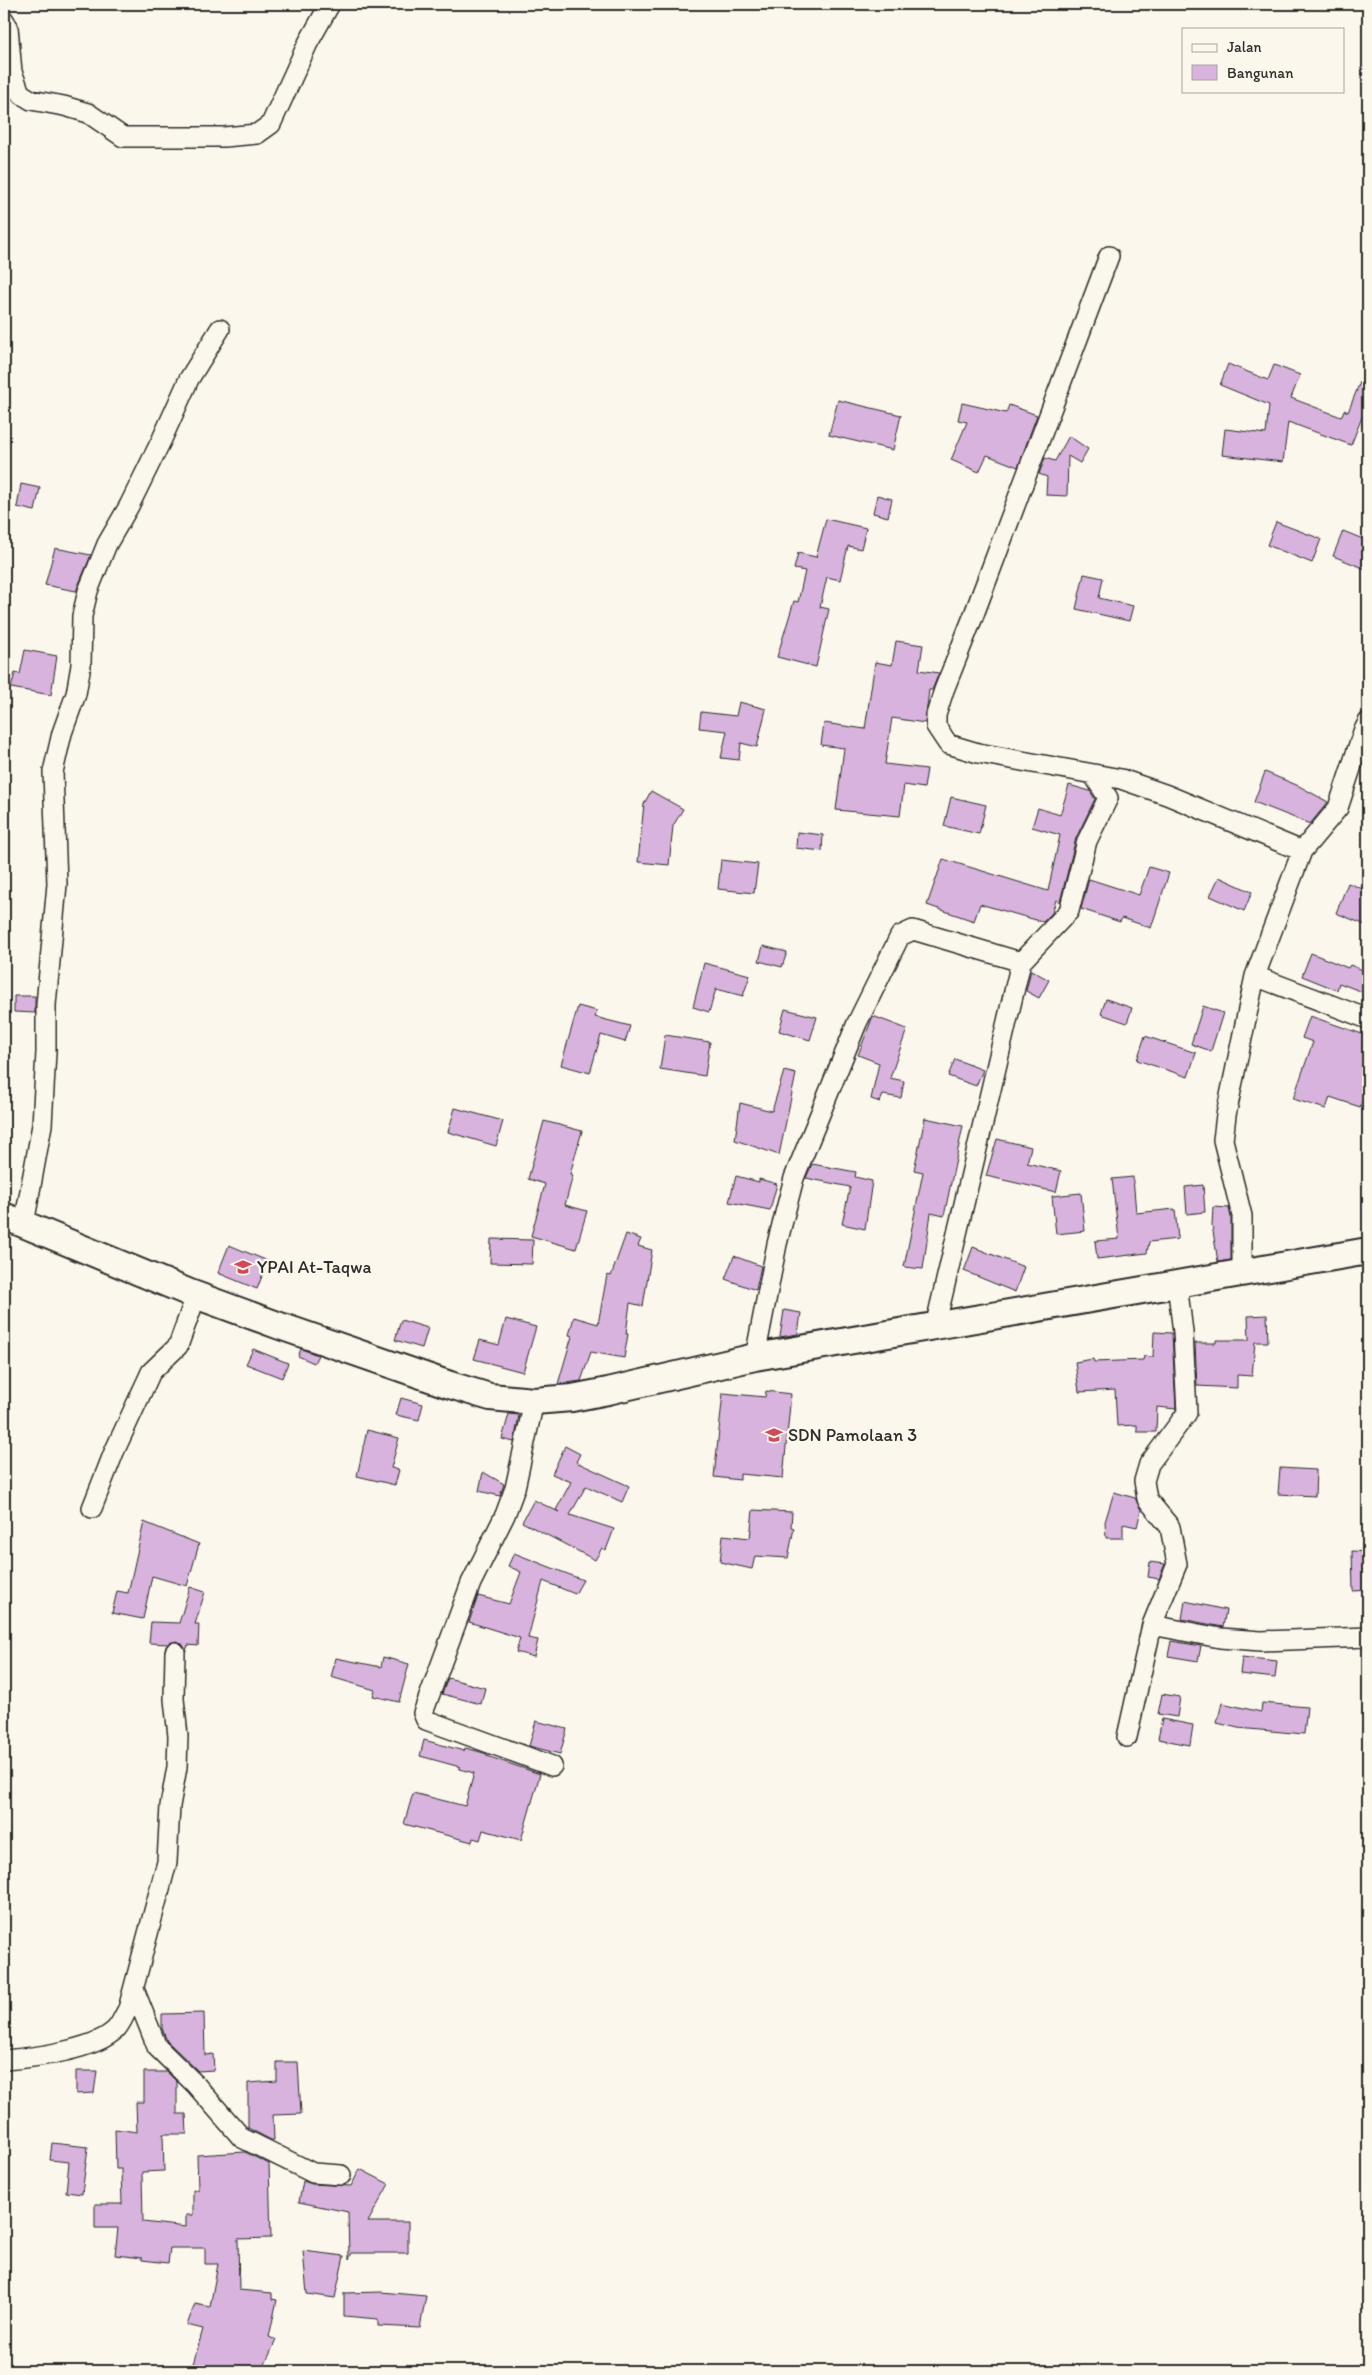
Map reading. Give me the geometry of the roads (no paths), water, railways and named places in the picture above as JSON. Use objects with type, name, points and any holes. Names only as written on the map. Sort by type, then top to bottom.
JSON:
[{"type":"street","points":[[4,20],[8,27],[14,77],[20,93],[31,100],[56,104],[88,113],[123,137],[224,137],[257,134],[271,124],[308,43],[330,4]]},
{"type":"street","points":[[1109,256],[944,690],[936,726],[948,744],[978,753],[1121,780],[1167,796],[1302,851]]},
{"type":"street","points":[[220,329],[188,378],[162,439],[107,544],[88,592],[82,616],[81,665],[76,694],[62,733],[53,772],[57,884],[46,1005],[46,1052],[42,1116],[14,1220],[196,1296],[450,1385],[490,1397],[534,1401],[572,1398],[608,1391],[755,1357],[1368,1251]]},
{"type":"street","points":[[1234,1274],[1242,1265],[1242,1216],[1224,1140],[1226,1115],[1255,976],[1302,851],[1338,808],[1362,732],[1368,722]]},
{"type":"street","points":[[935,1327],[1021,962],[1070,911],[1087,841],[1108,798],[1093,774]]},
{"type":"street","points":[[755,1357],[777,1244],[794,1178],[858,1022],[900,936],[913,930],[1021,962]]},
{"type":"street","points":[[1255,976],[1368,1019]]},
{"type":"street","points":[[1127,1737],[1152,1625],[1177,1564],[1170,1527],[1147,1499],[1144,1481],[1148,1464],[1187,1413],[1183,1332],[1177,1284]]},
{"type":"street","points":[[92,1508],[114,1452],[151,1372],[178,1346],[196,1296]]},
{"type":"street","points":[[534,1401],[515,1488],[505,1515],[472,1583],[423,1713],[426,1720],[552,1766]]},
{"type":"street","points":[[1152,1625],[1220,1638],[1260,1641],[1368,1637]]},
{"type":"street","points":[[4,2060],[24,2059],[100,2040],[117,2029],[128,2008],[167,1862],[170,1806],[177,1767],[178,1736],[174,1699],[175,1652]]},
{"type":"street","points":[[134,1989],[157,2047],[195,2084],[242,2138],[312,2174],[341,2175]]},
{"type":"place","name":"YPAI At-Taqwa","points":[[243,1267]]},
{"type":"place","name":"SDN Pamolaan 3","points":[[774,1435]]}]
